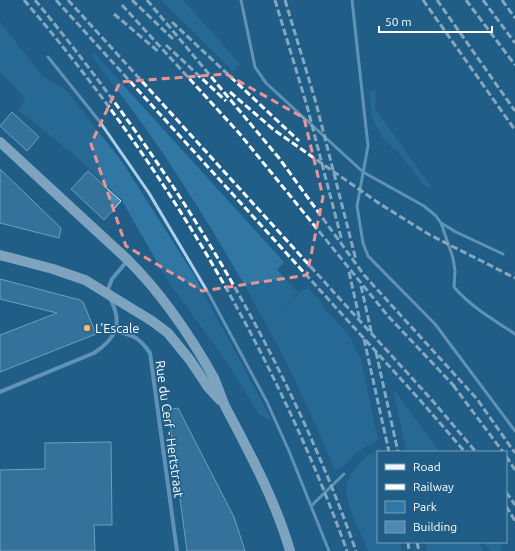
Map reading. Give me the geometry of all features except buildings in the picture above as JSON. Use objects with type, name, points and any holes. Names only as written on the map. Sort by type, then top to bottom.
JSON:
[{"type":"main road","points":[[0,142],[128,260],[176,314],[214,380],[225,405],[266,485],[290,551]]},
{"type":"main road","points":[[0,255],[59,271],[85,280],[107,292],[168,334],[190,360],[208,387],[225,405]]},
{"type":"street","points":[[0,392],[94,353],[107,344],[115,331],[116,315],[107,292],[112,279],[128,260]]},
{"type":"street","name":"Rue du Cerf - Hertstraat","points":[[115,331],[134,336],[142,341],[150,352],[177,551]]},
{"type":"lane","points":[[241,0],[254,67],[266,83],[363,172],[424,206],[442,223],[456,232],[503,254]]},
{"type":"lane","points":[[352,0],[368,146],[357,206],[363,243],[368,256],[435,324],[515,431]]},
{"type":"lane","points":[[48,57],[100,122],[140,180],[182,246],[268,402],[329,551]]},
{"type":"lane","points":[[442,223],[453,258],[454,287],[462,296],[515,334]]},
{"type":"lane","points":[[311,506],[344,474]]},
{"type":"highlighted area","points":[[226,74],[304,118],[323,197],[307,275],[202,291],[126,246],[91,144],[120,82]]},
{"type":"green space","points":[[161,0],[183,0],[240,64],[233,71]]},
{"type":"green space","points":[[0,22],[43,77],[66,90],[123,163],[194,275],[272,421],[259,414],[229,365],[168,281],[121,199],[71,152],[19,111],[25,98],[0,72]]},
{"type":"green space","points":[[95,54],[284,262],[277,270],[298,293],[270,320],[302,291],[308,288],[352,339],[355,350],[360,356],[378,440],[355,453],[344,466],[335,470],[300,390],[239,275],[161,150],[92,56]]},
{"type":"green space","points":[[372,90],[376,92],[375,109],[432,188],[424,185],[403,157],[382,137],[372,116],[369,93]]},
{"type":"green space","points":[[393,389],[439,451],[407,451]]},
{"type":"green space","points":[[380,448],[381,451],[377,451],[377,543],[400,543],[402,551],[368,551],[351,510],[347,496],[348,481],[351,474],[361,461]]},
{"type":"green space","points":[[425,543],[480,543],[484,551],[427,551]]},
{"type":"green space","points":[[485,543],[499,543],[502,551],[490,551]]},
{"type":"railway","points":[[24,0],[75,62],[123,126],[211,261],[250,331],[286,403],[318,477],[347,551]]},
{"type":"railway","points":[[35,0],[85,63],[133,128],[178,194],[220,262],[259,331],[295,403],[327,476],[356,551]]},
{"type":"railway","points":[[56,0],[420,400],[464,451]]},
{"type":"railway","points":[[68,0],[431,399],[475,451]]},
{"type":"railway","points":[[132,0],[173,39]]},
{"type":"railway","points":[[147,0],[279,158],[364,275],[477,399],[515,453]]},
{"type":"railway","points":[[275,0],[307,106],[342,241]]},
{"type":"railway","points":[[285,0],[316,103],[356,260]]},
{"type":"railway","points":[[423,0],[515,130]]},
{"type":"railway","points":[[437,0],[515,111]]},
{"type":"railway","points":[[466,0],[515,65]]},
{"type":"railway","points":[[483,0],[515,43]]},
{"type":"railway","points":[[502,0],[515,18]]},
{"type":"railway","points":[[122,5],[239,133],[388,316],[456,388]]},
{"type":"railway","points":[[114,14],[159,52]]},
{"type":"railway","points":[[172,22],[299,141]]},
{"type":"railway","points":[[166,45],[226,101]]},
{"type":"railway","points":[[230,92],[274,130],[380,204],[430,235],[515,278]]},
{"type":"railway","points":[[349,272],[360,321]]},
{"type":"railway","points":[[361,286],[372,335]]},
{"type":"railway","points":[[364,339],[389,451]]},
{"type":"railway","points":[[376,352],[398,451]]},
{"type":"railway","points":[[453,385],[502,451]]},
{"type":"railway","points":[[507,458],[515,470]]},
{"type":"railway","points":[[507,493],[515,505]]},
{"type":"railway","points":[[507,508],[515,521]]},
{"type":"railway","points":[[408,543],[409,551]]},
{"type":"railway","points":[[417,543],[419,551]]},
{"type":"place","name":"L'Escale","points":[[87,328]]}]
